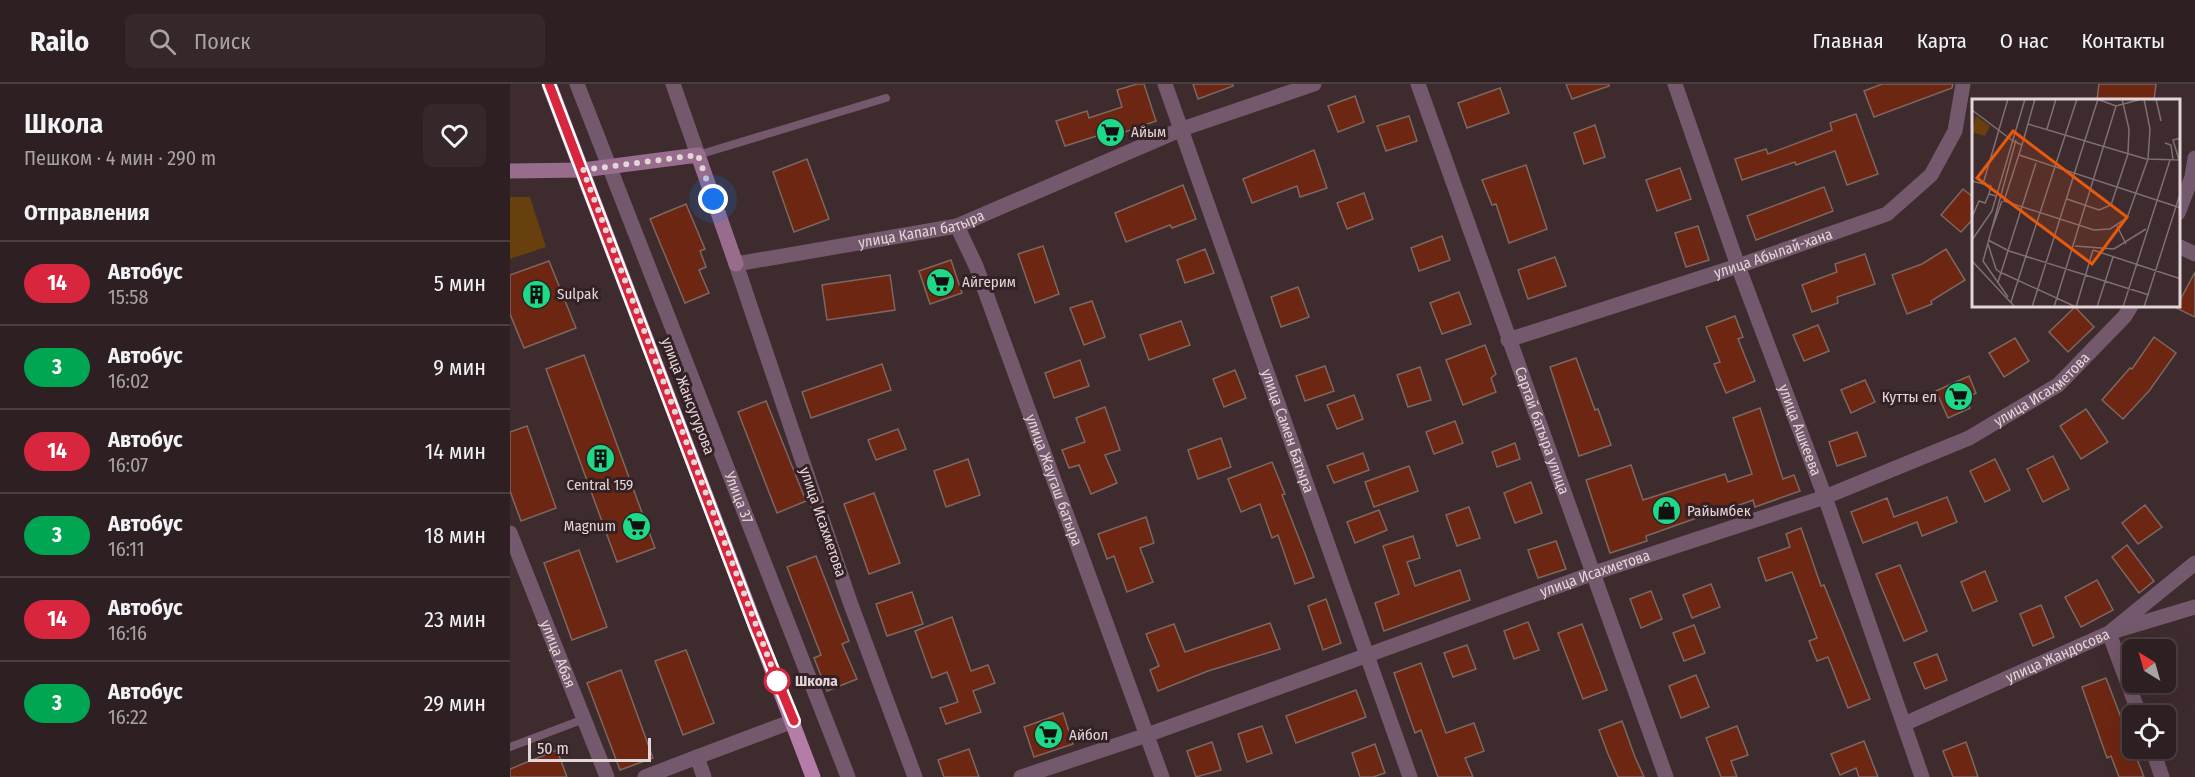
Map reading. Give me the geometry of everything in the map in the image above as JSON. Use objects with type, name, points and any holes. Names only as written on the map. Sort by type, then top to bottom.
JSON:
[{"type":"main road","name":"улица Жансугурова","points":[[549,84],[755,626],[794,721],[813,777]]},
{"type":"street","name":"Улица 37","points":[[577,84],[848,777]]},
{"type":"street","points":[[673,84],[736,264]]},
{"type":"street","name":"улица Самен Батыра","points":[[1165,84],[1410,777]]},
{"type":"street","name":"улица Капал батыра","points":[[736,264],[957,226],[1182,129],[1314,84]]},
{"type":"street","name":"Сартай батыра улица","points":[[1418,84],[1666,777]]},
{"type":"street","name":"улица Ашкеева","points":[[1675,84],[1738,266],[1825,497],[1922,777]]},
{"type":"street","name":"улица Абылай-хана","points":[[1508,340],[1738,266],[1887,214],[1931,175],[1955,131],[1963,84]]},
{"type":"street","points":[[510,171],[583,170],[698,155]]},
{"type":"street","points":[[2180,208],[2193,177],[2195,158]]},
{"type":"street","name":"улица Жаугаш батыра","points":[[957,226],[976,266],[1147,735]]},
{"type":"street","points":[[2180,247],[2195,254]]},
{"type":"street","name":"улица Исахметова","points":[[736,264],[850,602],[915,777]]},
{"type":"street","name":"улица Исахметова","points":[[1022,777],[1147,735],[1594,573],[1825,497],[1969,438],[2058,385],[2126,316],[2130,308]]},
{"type":"street","name":"улица Абая","points":[[510,533],[607,777]]},
{"type":"street","name":"улица Жандосова","points":[[1904,724],[2109,633],[2195,563]]},
{"type":"street","points":[[2136,705],[2109,633],[2195,607]]},
{"type":"street","points":[[645,777],[794,721]]},
{"type":"street","points":[[1147,735],[1162,777]]},
{"type":"street","points":[[697,757],[704,777]]},
{"type":"street","points":[[2156,759],[2162,777]]},
{"type":"lane","points":[[698,155],[886,98]]},
{"type":"lane","points":[[510,747],[584,719]]},
{"type":"shaded area","points":[[510,197],[530,197],[546,247],[510,259]]},
{"type":"building","points":[[1144,84],[1156,121],[1105,139],[1103,134],[1065,146],[1056,121],[1087,111],[1089,118],[1122,107],[1117,90]]},
{"type":"building","points":[[1193,84],[1233,84],[1233,86],[1198,99]]},
{"type":"building","points":[[1566,84],[1609,84],[1609,86],[1572,99]]},
{"type":"building","points":[[1882,84],[1953,84],[1952,88],[1874,117],[1864,91]]},
{"type":"building","points":[[2099,84],[2156,84],[2154,99],[2097,99]]},
{"type":"building","points":[[1500,88],[1509,113],[1467,128],[1458,103]]},
{"type":"building","points":[[1355,96],[1364,122],[1338,132],[1328,106]]},
{"type":"building","points":[[1856,114],[1878,174],[1847,185],[1835,151],[1742,180],[1735,159],[1766,149],[1768,154],[1832,130],[1830,123]]},
{"type":"building","points":[[1409,116],[1417,141],[1386,151],[1377,126]]},
{"type":"building","points":[[1595,125],[1605,157],[1584,164],[1574,133]]},
{"type":"building","points":[[1314,150],[1327,188],[1300,197],[1297,186],[1252,203],[1243,179]]},
{"type":"building","points":[[807,159],[829,219],[794,232],[773,172]]},
{"type":"building","points":[[1526,165],[1547,229],[1509,243],[1496,204],[1492,205],[1482,180]]},
{"type":"building","points":[[1680,168],[1691,199],[1657,211],[1646,180]]},
{"type":"building","points":[[1183,185],[1196,219],[1172,228],[1170,225],[1126,242],[1115,213]]},
{"type":"building","points":[[1824,187],[1833,211],[1756,240],[1747,216]]},
{"type":"building","points":[[1963,189],[1972,196],[1972,220],[1961,232],[1941,215]]},
{"type":"building","points":[[1364,193],[1373,219],[1347,229],[1337,203]]},
{"type":"building","points":[[686,204],[705,249],[700,251],[706,267],[699,270],[709,293],[685,303],[650,219]]},
{"type":"building","points":[[1698,226],[1709,260],[1686,267],[1675,233]]},
{"type":"building","points":[[1442,236],[1450,260],[1419,271],[1411,248]]},
{"type":"building","points":[[1043,246],[1059,294],[1035,303],[1018,254]]},
{"type":"building","points":[[1205,249],[1214,273],[1185,283],[1177,260]]},
{"type":"building","points":[[1946,249],[1965,280],[1931,301],[1932,304],[1907,314],[1892,275],[1922,264]]},
{"type":"building","points":[[1865,254],[1875,284],[1837,297],[1838,303],[1812,312],[1802,285],[1837,272],[1835,264]]},
{"type":"building","points":[[1555,257],[1566,286],[1528,299],[1518,270]]},
{"type":"building","name":"Айгерим","points":[[951,260],[962,293],[930,304],[919,271]]},
{"type":"building","name":"Sulpak","points":[[549,261],[576,328],[524,348],[510,314],[510,275]]},
{"type":"building","points":[[2195,272],[2195,317],[2176,308],[2180,308],[2180,300]]},
{"type":"building","points":[[890,275],[895,310],[827,320],[822,285]]},
{"type":"building","points":[[1298,287],[1309,317],[1281,327],[1271,297]]},
{"type":"building","points":[[1459,292],[1471,324],[1442,334],[1430,303]]},
{"type":"building","points":[[1092,301],[1105,337],[1084,345],[1070,308]]},
{"type":"building","points":[[2074,308],[2094,327],[2068,352],[2049,332]]},
{"type":"building","points":[[1735,316],[1743,337],[1738,339],[1755,381],[1726,393],[1714,364],[1720,362],[1706,327]]},
{"type":"building","points":[[1181,321],[1190,345],[1149,360],[1140,335]]},
{"type":"building","points":[[1818,325],[1829,351],[1804,361],[1793,335]]},
{"type":"building","points":[[2154,337],[2176,353],[2149,391],[2123,419],[2102,400],[2130,368],[2132,369]]},
{"type":"building","points":[[2015,338],[2029,361],[2004,377],[1989,353]]},
{"type":"building","points":[[1485,345],[1496,374],[1491,378],[1496,392],[1463,405],[1446,360]]},
{"type":"building","name":"Central 159","points":[[584,355],[655,548],[617,562],[546,369]]},
{"type":"building","points":[[1576,358],[1611,445],[1579,456],[1550,367]]},
{"type":"building","points":[[1080,360],[1089,386],[1054,398],[1045,373]]},
{"type":"building","points":[[882,364],[891,390],[811,418],[802,392]]},
{"type":"building","points":[[1325,366],[1334,391],[1305,401],[1296,376]]},
{"type":"building","points":[[1420,367],[1431,400],[1408,407],[1397,375]]},
{"type":"building","points":[[1235,370],[1246,398],[1224,407],[1213,379]]},
{"type":"building","name":"Кутты ел","points":[[1969,376],[1976,393],[1966,399],[1970,408],[1948,418],[1936,391]]},
{"type":"building","points":[[1865,380],[1875,402],[1851,413],[1841,390]]},
{"type":"building","points":[[1354,395],[1363,419],[1337,429],[1327,405]]},
{"type":"building","points":[[766,401],[806,501],[777,513],[738,412]]},
{"type":"building","points":[[1105,407],[1120,450],[1105,455],[1117,483],[1091,494],[1079,465],[1069,468],[1062,450],[1085,442],[1076,418]]},
{"type":"building","points":[[1760,408],[1783,479],[1794,475],[1800,491],[1755,507],[1753,500],[1709,516],[1708,514],[1646,536],[1647,541],[1610,553],[1586,480],[1631,465],[1643,500],[1725,474],[1728,482],[1752,474],[1733,418]]},
{"type":"building","points":[[2086,409],[2108,442],[2081,459],[2060,426]]},
{"type":"building","points":[[1455,421],[1463,443],[1434,454],[1426,432]]},
{"type":"building","points":[[527,426],[556,508],[521,521],[510,491],[510,432]]},
{"type":"building","points":[[898,429],[906,449],[876,460],[868,440]]},
{"type":"building","points":[[1857,432],[1866,456],[1837,466],[1829,442]]},
{"type":"building","points":[[1221,438],[1231,467],[1198,479],[1188,450]]},
{"type":"building","points":[[1515,443],[1520,459],[1497,467],[1492,452]]},
{"type":"building","points":[[1363,453],[1369,470],[1334,483],[1327,466]]},
{"type":"building","points":[[2053,456],[2069,489],[2043,502],[2027,469]]},
{"type":"building","points":[[968,459],[980,495],[946,507],[934,471]]},
{"type":"building","points":[[1995,459],[2010,490],[1985,502],[1970,471]]},
{"type":"building","points":[[1272,462],[1285,494],[1282,495],[1314,577],[1295,584],[1278,535],[1272,538],[1260,504],[1241,512],[1228,479]]},
{"type":"building","points":[[1409,466],[1418,491],[1374,507],[1365,482]]},
{"type":"building","points":[[1531,482],[1542,513],[1515,523],[1504,493]]},
{"type":"building","points":[[874,493],[900,563],[869,574],[844,504]]},
{"type":"building","points":[[1947,497],[1957,522],[1922,536],[1917,522],[1863,543],[1851,512],[1887,498],[1894,517]]},
{"type":"building","points":[[2145,505],[2162,527],[2138,544],[2122,523]]},
{"type":"building","points":[[1469,507],[1480,538],[1457,546],[1446,515]]},
{"type":"building","points":[[1379,510],[1387,530],[1355,543],[1347,522]]},
{"type":"building","points":[[1146,517],[1154,543],[1140,548],[1153,582],[1127,592],[1114,556],[1107,559],[1098,534]]},
{"type":"building","points":[[1801,528],[1821,586],[1824,585],[1870,699],[1848,708],[1828,657],[1817,661],[1809,641],[1817,638],[1792,572],[1766,581],[1758,558],[1790,547],[1786,534]]},
{"type":"building","points":[[1413,536],[1420,558],[1407,562],[1415,586],[1460,570],[1470,600],[1384,631],[1375,603],[1399,594],[1383,546]]},
{"type":"building","points":[[1556,541],[1566,569],[1538,578],[1528,550]]},
{"type":"building","points":[[2127,545],[2154,581],[2139,593],[2112,557]]},
{"type":"building","points":[[579,550],[607,627],[572,640],[544,563]]},
{"type":"building","points":[[816,556],[849,641],[842,644],[857,679],[827,691],[814,658],[821,655],[787,567]]},
{"type":"building","points":[[1900,565],[1927,631],[1904,641],[1876,574]]},
{"type":"building","points":[[1985,571],[1997,601],[1973,611],[1961,582]]},
{"type":"building","points":[[2097,580],[2113,610],[2081,627],[2065,597]]},
{"type":"building","points":[[1711,584],[1720,607],[1692,618],[1683,595]]},
{"type":"building","points":[[1651,591],[1662,619],[1641,628],[1630,599]]},
{"type":"building","points":[[912,592],[923,624],[887,636],[876,604]]},
{"type":"building","points":[[1326,599],[1341,643],[1323,650],[1308,606]]},
{"type":"building","points":[[2041,605],[2054,637],[2033,646],[2020,614]]},
{"type":"building","points":[[952,617],[971,671],[988,665],[995,683],[973,691],[981,712],[946,724],[940,708],[958,702],[947,672],[932,678],[915,631]]},
{"type":"building","points":[[1528,622],[1539,650],[1514,659],[1504,631]]},
{"type":"building","points":[[1270,623],[1280,649],[1208,671],[1158,691],[1150,670],[1159,666],[1146,634],[1174,624],[1185,652]]},
{"type":"building","points":[[1582,624],[1607,690],[1583,699],[1558,633]]},
{"type":"building","points":[[1694,625],[1705,653],[1684,661],[1673,633]]},
{"type":"building","points":[[1467,645],[1476,669],[1453,677],[1444,653]]},
{"type":"building","points":[[686,650],[714,723],[683,735],[655,661]]},
{"type":"building","points":[[1937,654],[1947,680],[1925,689],[1914,663]]},
{"type":"building","points":[[1421,663],[1446,733],[1474,723],[1484,751],[1465,758],[1473,777],[1438,777],[1421,730],[1415,733],[1394,673]]},
{"type":"building","points":[[621,670],[653,758],[620,770],[587,683]]},
{"type":"building","points":[[1696,675],[1709,707],[1681,718],[1669,686]]},
{"type":"building","points":[[2106,678],[2122,720],[2122,759],[2137,759],[2144,777],[2119,777],[2111,756],[2107,758],[2082,687]]},
{"type":"building","points":[[1356,690],[1366,717],[1296,743],[1286,716]]},
{"type":"building","name":"Айбол","points":[[1063,713],[1073,744],[1034,757],[1024,727]]},
{"type":"building","points":[[1622,721],[1644,777],[1618,777],[1608,754],[1599,730]]},
{"type":"building","points":[[1262,726],[1272,753],[1247,762],[1238,734]]},
{"type":"building","points":[[1737,726],[1748,755],[1731,761],[1737,777],[1721,777],[1706,738]]},
{"type":"building","points":[[1864,741],[1878,777],[1859,777],[1856,768],[1840,775],[1831,754]]},
{"type":"building","points":[[1212,742],[1221,770],[1196,777],[1187,751]]},
{"type":"building","points":[[1966,742],[1978,777],[1953,777],[1943,751]]},
{"type":"building","points":[[1375,744],[1385,773],[1373,777],[1360,777],[1352,753]]},
{"type":"building","points":[[969,749],[979,777],[944,777],[938,760]]},
{"type":"building","points":[[557,750],[567,777],[510,777],[510,769]]},
{"type":"bus line","name":"14","points":[[549,84],[755,626],[794,721]]},
{"type":"place","name":"Айым","points":[[1110,132]]},
{"type":"place","name":"Айгерим","points":[[941,282]]},
{"type":"place","name":"Sulpak","points":[[536,294]]},
{"type":"place","name":"Кутты ел","points":[[1958,397]]},
{"type":"place","name":"Central 159","points":[[600,458]]},
{"type":"place","name":"Райымбек","points":[[1666,511]]},
{"type":"place","name":"Magnum","points":[[637,526]]},
{"type":"place","name":"Школа","points":[[777,681]]},
{"type":"place","name":"Айбол","points":[[1048,735]]},
{"type":"route","points":[[713,199],[698,155],[583,170],[778,683],[777,681]]}]
